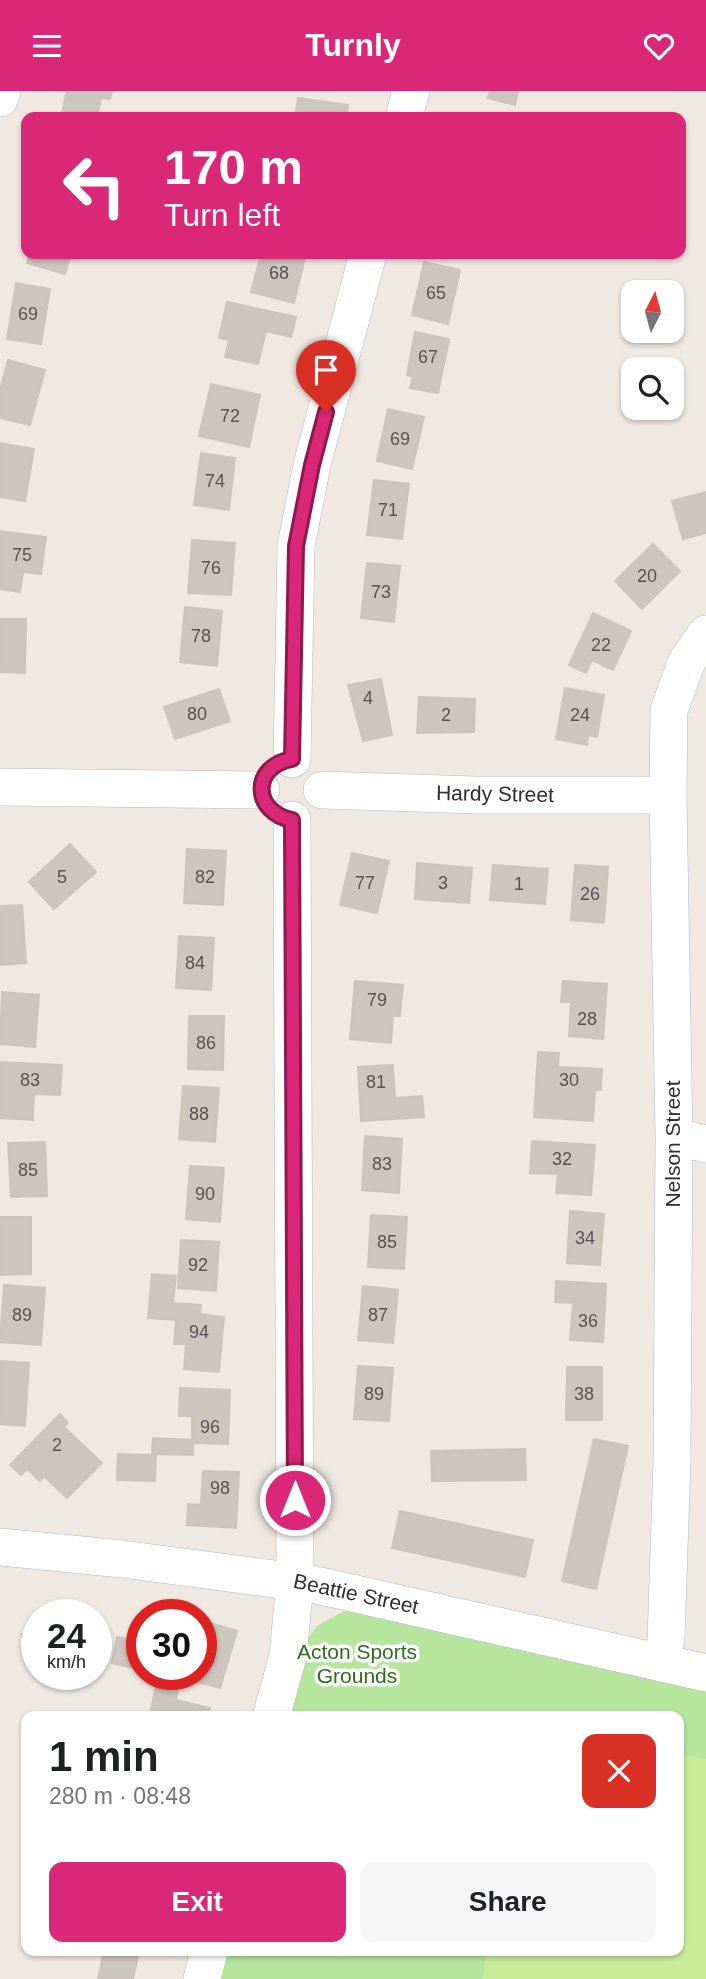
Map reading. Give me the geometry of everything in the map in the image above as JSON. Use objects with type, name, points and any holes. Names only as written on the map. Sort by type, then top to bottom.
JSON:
[{"type":"street","points":[[0,98],[2,91]]},
{"type":"street","points":[[405,112],[411,91]]},
{"type":"street","points":[[292,759],[296,546],[312,465],[367,259]]},
{"type":"street","name":"Nelson Street","points":[[660,1662],[666,1640],[672,1461],[690,1140],[668,795],[669,710],[687,661],[706,634]]},
{"type":"street","points":[[292,759],[310,765],[321,781],[322,790],[321,800],[310,814],[292,820],[274,814],[267,808],[261,790],[267,772],[274,765],[292,759]]},
{"type":"street","points":[[0,787],[261,790]]},
{"type":"street","name":"Hardy Street","points":[[322,790],[476,795],[668,795]]},
{"type":"street","points":[[273,1711],[288,1656],[295,1581],[292,820]]},
{"type":"street","name":"Beattie Street","points":[[0,1547],[295,1581],[706,1673]]},
{"type":"street","points":[[202,1979],[208,1956]]},
{"type":"green space","name":"Acton Sports Grounds","points":[[346,1610],[706,1691],[706,1979],[219,1979],[225,1956],[684,1956],[684,1711],[290,1711],[308,1639],[317,1626]]},
{"type":"green space","points":[[684,1755],[706,1759],[706,1979],[483,1979],[485,1956],[684,1956]]},
{"type":"building","points":[[67,91],[112,91],[110,99],[101,98],[98,112],[62,112]]},
{"type":"building","points":[[490,91],[518,91],[515,105],[488,98]]},
{"type":"building","points":[[298,98],[348,105],[347,112],[296,112]]},
{"type":"building","points":[[28,259],[70,259],[65,274],[27,263]]},
{"type":"building","points":[[260,259],[305,259],[294,303],[251,292]]},
{"type":"building","points":[[424,262],[460,270],[448,324],[412,315]]},
{"type":"building","points":[[16,283],[50,289],[41,344],[7,339]]},
{"type":"building","points":[[227,302],[296,317],[291,337],[266,331],[258,364],[225,357],[229,340],[219,338]]},
{"type":"building","points":[[415,332],[449,339],[438,393],[410,388],[413,377],[407,375]]},
{"type":"building","points":[[8,360],[45,370],[30,425],[0,418],[0,390]]},
{"type":"building","points":[[211,384],[260,395],[249,447],[199,436]]},
{"type":"building","points":[[388,409],[424,417],[412,469],[377,461]]},
{"type":"building","points":[[0,443],[34,449],[25,501],[0,497]]},
{"type":"building","points":[[201,453],[235,458],[229,510],[194,505]]},
{"type":"building","points":[[374,480],[409,484],[402,539],[367,535]]},
{"type":"building","points":[[706,492],[706,533],[683,539],[672,501]]},
{"type":"building","points":[[0,531],[46,537],[41,574],[23,572],[20,592],[0,589]]},
{"type":"building","points":[[192,540],[235,543],[231,595],[188,593]]},
{"type":"building","points":[[653,544],[680,571],[642,609],[615,581]]},
{"type":"building","points":[[367,563],[400,566],[394,622],[361,618]]},
{"type":"building","points":[[185,607],[222,611],[217,666],[180,662]]},
{"type":"building","points":[[593,613],[631,631],[613,670],[592,660],[586,673],[569,665]]},
{"type":"building","points":[[0,619],[26,619],[25,673],[0,672]]},
{"type":"building","points":[[381,679],[392,735],[363,741],[348,685]]},
{"type":"building","points":[[565,688],[604,695],[597,737],[588,735],[587,745],[556,739]]},
{"type":"building","points":[[219,689],[230,721],[175,739],[164,707]]},
{"type":"building","points":[[419,697],[475,699],[474,732],[417,733]]},
{"type":"building","points":[[70,844],[96,872],[54,909],[29,882]]},
{"type":"building","points":[[187,849],[226,851],[223,905],[184,903]]},
{"type":"building","points":[[352,853],[389,861],[377,913],[340,905]]},
{"type":"building","points":[[417,863],[472,868],[469,903],[415,899]]},
{"type":"building","points":[[493,865],[548,869],[545,904],[490,900]]},
{"type":"building","points":[[575,865],[608,867],[604,923],[571,920]]},
{"type":"building","points":[[22,905],[26,963],[0,965],[0,906]]},
{"type":"building","points":[[179,936],[214,938],[211,990],[176,988]]},
{"type":"building","points":[[355,981],[403,985],[400,1016],[393,1016],[391,1043],[350,1039]]},
{"type":"building","points":[[563,981],[607,984],[603,1039],[569,1036],[571,1002],[561,1002]]},
{"type":"building","points":[[2,992],[39,995],[35,1047],[0,1044]]},
{"type":"building","points":[[189,1016],[224,1016],[223,1070],[188,1069]]},
{"type":"building","points":[[538,1052],[559,1053],[558,1067],[602,1069],[601,1090],[595,1090],[593,1121],[534,1117]]},
{"type":"building","points":[[0,1062],[62,1065],[60,1095],[34,1094],[33,1120],[0,1118]]},
{"type":"building","points":[[393,1065],[395,1098],[422,1096],[424,1117],[361,1121],[358,1067]]},
{"type":"building","points":[[183,1086],[219,1088],[215,1142],[179,1139]]},
{"type":"building","points":[[365,1136],[402,1139],[399,1193],[362,1190]]},
{"type":"building","points":[[532,1141],[595,1145],[591,1195],[556,1193],[558,1174],[530,1173]]},
{"type":"building","points":[[45,1142],[47,1196],[11,1197],[8,1143]]},
{"type":"building","points":[[190,1166],[224,1168],[220,1222],[186,1219]]},
{"type":"building","points":[[570,1211],[604,1214],[600,1265],[567,1263]]},
{"type":"building","points":[[371,1215],[407,1217],[404,1269],[368,1267]]},
{"type":"building","points":[[0,1217],[31,1217],[31,1274],[0,1275]]},
{"type":"building","points":[[181,1240],[219,1242],[216,1291],[178,1288]]},
{"type":"building","points":[[152,1274],[176,1276],[173,1303],[201,1305],[200,1314],[224,1317],[219,1372],[184,1369],[186,1344],[174,1344],[176,1320],[148,1318]]},
{"type":"building","points":[[556,1281],[606,1284],[603,1342],[570,1340],[573,1303],[555,1302]]},
{"type":"building","points":[[4,1285],[45,1288],[41,1345],[0,1342]]},
{"type":"building","points":[[363,1286],[398,1290],[393,1343],[358,1340]]},
{"type":"building","points":[[0,1361],[29,1363],[25,1426],[0,1424]]},
{"type":"building","points":[[358,1366],[393,1368],[389,1421],[354,1419]]},
{"type":"building","points":[[567,1367],[602,1367],[602,1420],[566,1420]]},
{"type":"building","points":[[180,1388],[230,1390],[228,1444],[193,1443],[193,1455],[156,1454],[155,1481],[117,1480],[118,1454],[152,1455],[153,1438],[192,1440],[192,1416],[179,1416]]},
{"type":"building","points":[[60,1414],[68,1423],[64,1427],[102,1463],[67,1498],[44,1476],[40,1481],[27,1469],[21,1475],[10,1465]]},
{"type":"building","points":[[594,1439],[628,1446],[596,1589],[562,1581]]},
{"type":"building","points":[[525,1449],[526,1480],[432,1481],[431,1451]]},
{"type":"building","points":[[203,1471],[239,1472],[236,1528],[187,1525],[188,1504],[201,1505]]},
{"type":"building","points":[[400,1511],[533,1540],[525,1577],[392,1548]]},
{"type":"building","points":[[217,1625],[237,1631],[220,1688],[217,1687]]},
{"type":"building","points":[[117,1637],[126,1639],[126,1666],[112,1663]]},
{"type":"building","points":[[155,1690],[178,1690],[176,1700],[210,1708],[209,1711],[151,1710]]},
{"type":"building","points":[[103,1956],[138,1956],[133,1979],[98,1979]]},
{"type":"route","points":[[295,1500],[292,820],[282,818],[267,808],[261,790],[267,772],[274,765],[292,759],[296,546],[326,412]]}]
